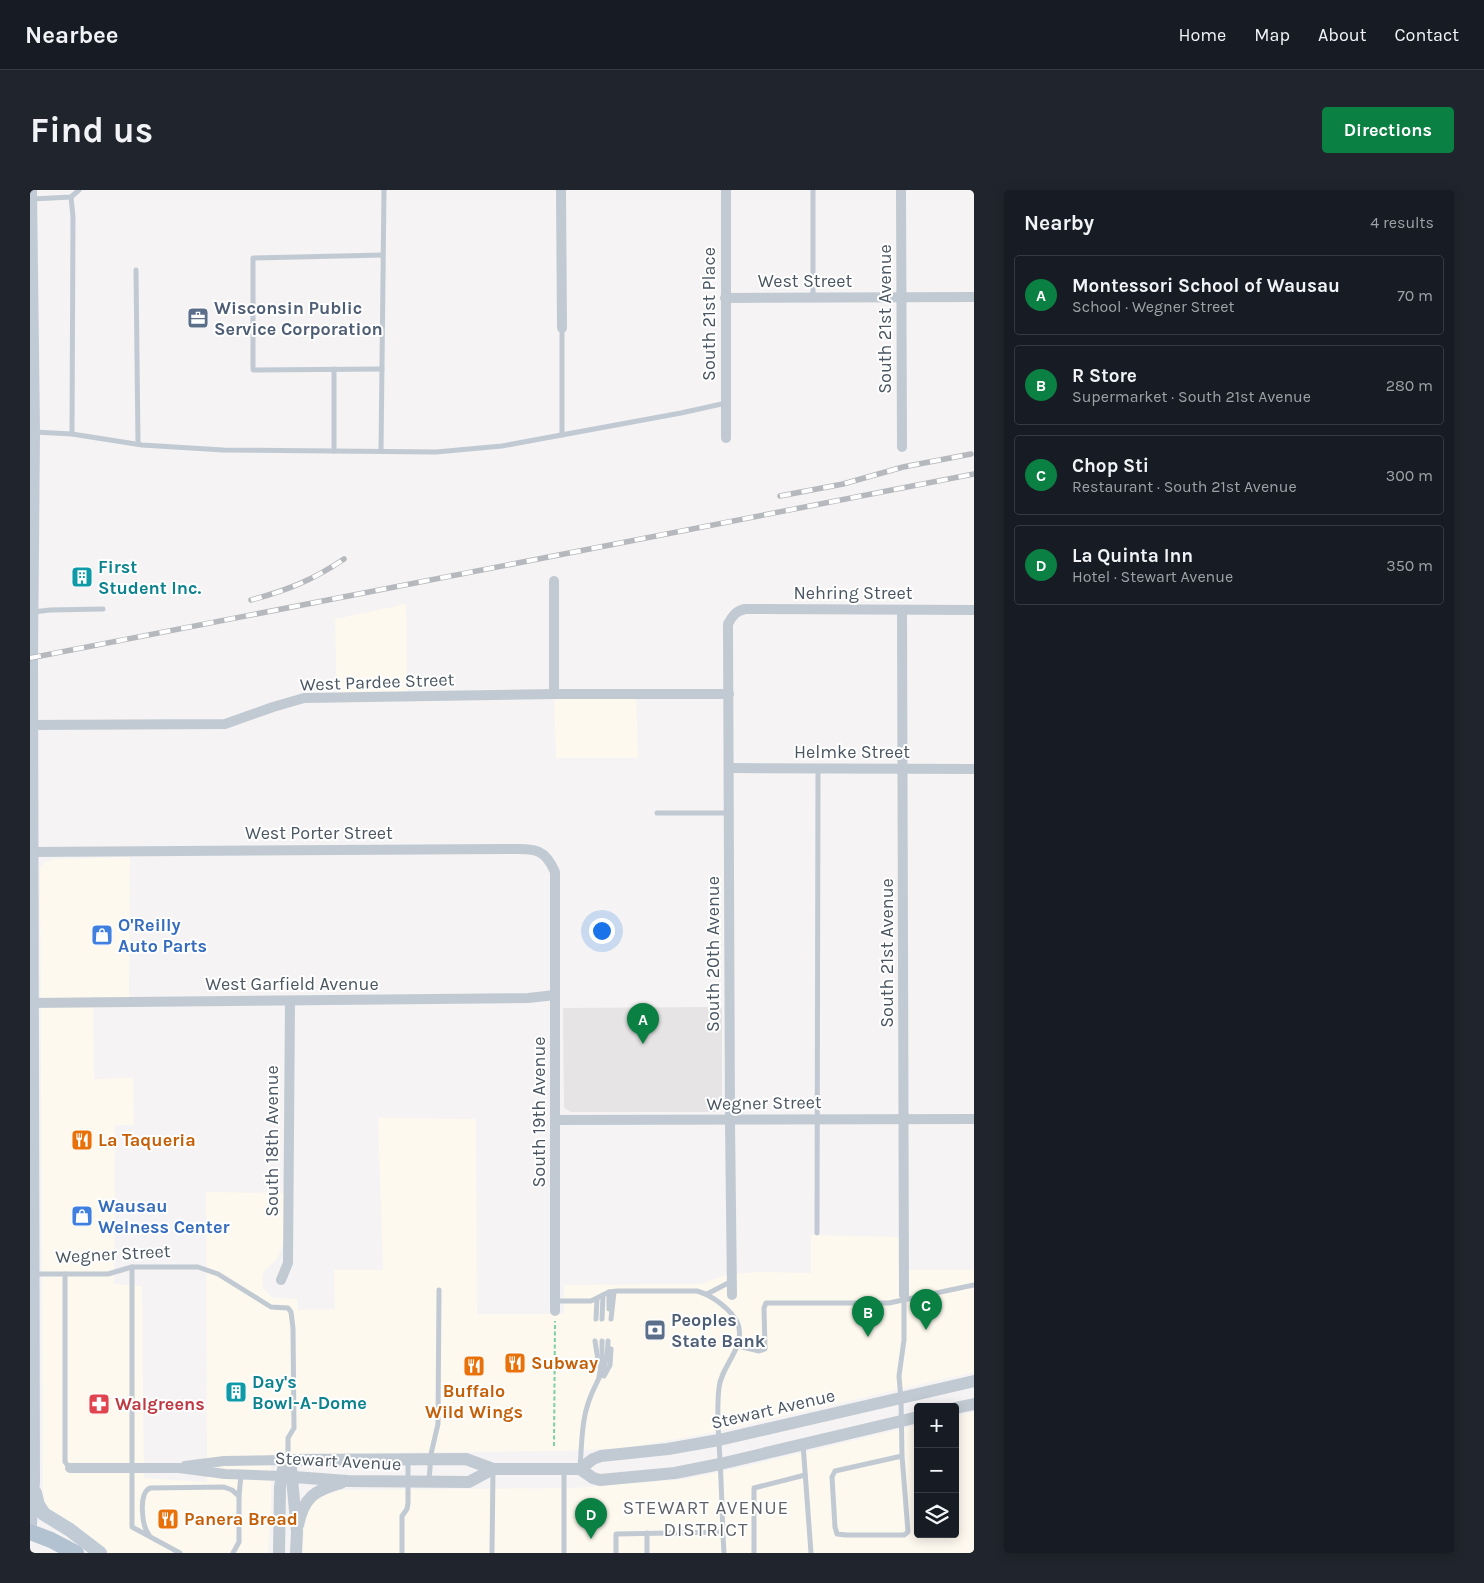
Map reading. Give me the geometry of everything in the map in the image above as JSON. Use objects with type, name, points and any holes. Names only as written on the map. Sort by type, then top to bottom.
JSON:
[{"type":"main road","points":[[30,1524],[33,1481],[31,1274],[31,190]]},
{"type":"main road","points":[[33,1481],[36,1500],[44,1514],[70,1530],[100,1553]]},
{"type":"main road","points":[[30,1532],[56,1542],[76,1553]]},
{"type":"street","points":[[561,190],[562,328]]},
{"type":"street","name":"South 21st Place","points":[[726,190],[726,438]]},
{"type":"street","name":"South 21st Avenue","points":[[901,190],[902,447]]},
{"type":"street","name":"West Street","points":[[725,298],[974,297]]},
{"type":"street","points":[[554,581],[554,694]]},
{"type":"street","name":"Nehring Street","points":[[734,614],[745,609],[974,610]]},
{"type":"street","name":"South 21st Avenue","points":[[902,610],[904,1298]]},
{"type":"street","name":"South 20th Avenue","points":[[732,1295],[728,624],[734,614]]},
{"type":"street","name":"West Pardee Street","points":[[31,725],[225,724],[304,698],[554,694],[728,694]]},
{"type":"street","name":"Helmke Street","points":[[729,768],[974,769]]},
{"type":"street","name":"West Porter Street","points":[[31,852],[536,850],[546,856],[555,872],[555,914]]},
{"type":"street","name":"South 19th Avenue","points":[[555,914],[555,1306]]},
{"type":"street","name":"West Garfield Avenue","points":[[31,1003],[528,998],[555,995]]},
{"type":"street","name":"South 18th Avenue","points":[[281,1280],[288,1263],[290,1001]]},
{"type":"street","name":"Wegner Street","points":[[554,1120],[974,1118]]},
{"type":"street","name":"Stewart Avenue","points":[[179,1468],[224,1461],[408,1459],[468,1459],[492,1469],[580,1468],[601,1456],[668,1449],[719,1440],[974,1381]]},
{"type":"street","points":[[959,1407],[974,1404]]},
{"type":"street","points":[[580,1468],[592,1478],[604,1480],[669,1473],[720,1464],[914,1418]]},
{"type":"street","points":[[278,1553],[278,1511],[287,1476],[288,1460]]},
{"type":"street","name":"Stewart Avenue","points":[[70,1468],[179,1468],[242,1475],[287,1476],[347,1481],[408,1482],[471,1481],[492,1469]]},
{"type":"street","points":[[287,1476],[297,1532]]},
{"type":"street","points":[[296,1553],[297,1532],[302,1512],[310,1497],[326,1487],[347,1481]]},
{"type":"lane","points":[[30,199],[71,197],[79,190]]},
{"type":"lane","points":[[381,451],[384,190]]},
{"type":"lane","points":[[813,190],[813,298]]},
{"type":"lane","points":[[71,197],[73,217],[72,434]]},
{"type":"lane","points":[[382,369],[253,370],[253,258],[383,255]]},
{"type":"lane","points":[[136,270],[138,444]]},
{"type":"lane","points":[[562,328],[562,435]]},
{"type":"lane","points":[[334,369],[334,451]]},
{"type":"lane","points":[[32,432],[72,434],[138,444],[223,450],[436,452],[502,446],[726,403]]},
{"type":"lane","points":[[31,613],[50,610],[103,609]]},
{"type":"lane","points":[[817,1233],[818,768]]},
{"type":"lane","points":[[657,813],[729,813]]},
{"type":"lane","points":[[132,1267],[132,1528],[180,1553]]},
{"type":"lane","name":"Wegner Street","points":[[31,1274],[108,1274],[132,1267],[198,1267],[218,1274],[271,1307],[288,1308],[291,1312],[292,1320],[294,1428],[288,1438],[288,1460]]},
{"type":"lane","points":[[65,1274],[65,1462],[70,1468]]},
{"type":"lane","points":[[707,1294],[732,1281]]},
{"type":"lane","points":[[738,1346],[759,1351],[765,1349],[764,1308],[766,1303],[870,1304],[974,1285]]},
{"type":"lane","points":[[429,1482],[431,1459],[438,1424],[439,1290]]},
{"type":"lane","points":[[555,1306],[591,1301],[611,1292],[688,1291],[707,1294],[717,1300],[733,1317],[737,1323],[740,1337],[738,1346],[724,1369],[720,1383],[718,1410],[724,1553]]},
{"type":"lane","points":[[603,1296],[607,1319],[611,1292]]},
{"type":"lane","points":[[902,1456],[835,1471],[832,1477],[837,1534],[904,1535],[907,1533],[899,1376],[904,1340],[904,1298]]},
{"type":"lane","points":[[596,1319],[597,1299]]},
{"type":"lane","points":[[595,1341],[599,1369],[598,1382]]},
{"type":"lane","points":[[580,1468],[587,1406],[598,1382],[602,1360],[602,1341]]},
{"type":"lane","points":[[598,1382],[605,1375],[610,1365],[610,1341]]},
{"type":"lane","points":[[803,1444],[812,1553]]},
{"type":"lane","points":[[402,1553],[402,1516],[408,1506],[408,1459]]},
{"type":"lane","points":[[492,1469],[492,1553]]},
{"type":"lane","points":[[564,1469],[564,1553]]},
{"type":"lane","points":[[233,1553],[239,1542],[239,1500],[242,1475]]},
{"type":"lane","points":[[754,1553],[754,1488],[805,1475]]},
{"type":"lane","points":[[151,1538],[144,1523],[144,1494],[148,1488],[229,1488],[239,1500]]},
{"type":"lane","points":[[616,1553],[616,1534],[723,1532]]},
{"type":"lane","points":[[647,1533],[647,1553]]},
{"type":"path","points":[[554,1446],[555,1306]]},
{"type":"shaded area","points":[[406,604],[407,697],[337,697],[335,619]]},
{"type":"shaded area","points":[[554,694],[636,694],[638,758],[556,758]]},
{"type":"shaded area","points":[[130,857],[129,998],[93,997],[94,1079],[133,1078],[134,1125],[115,1125],[114,1284],[142,1286],[144,1478],[207,1482],[206,1192],[286,1193],[286,1226],[282,1248],[277,1259],[265,1270],[262,1276],[263,1287],[270,1296],[275,1298],[297,1299],[298,1310],[335,1309],[334,1270],[383,1270],[378,1118],[476,1119],[477,1314],[564,1314],[564,1285],[701,1284],[725,1275],[759,1272],[811,1273],[811,1235],[900,1237],[899,1270],[974,1270],[974,1372],[715,1432],[627,1448],[559,1451],[271,1454],[271,1507],[268,1553],[104,1553],[49,1511],[43,1498],[40,869],[45,862],[56,859]]},
{"type":"shaded area","points":[[722,1007],[722,1103],[721,1108],[716,1112],[571,1112],[564,1108],[563,1008]]},
{"type":"shaded area","points":[[974,1412],[974,1553],[302,1553],[308,1509],[315,1499],[339,1490],[573,1488],[686,1479],[914,1426],[914,1538],[959,1538],[959,1415]]},
{"type":"railway","points":[[780,496],[843,484],[903,467],[971,454]]},
{"type":"railway","points":[[30,658],[974,474]]},
{"type":"railway","points":[[251,600],[300,584],[344,559]]},
{"type":"place","name":"Wisconsin Public Service Corporation","points":[[198,318]]},
{"type":"place","name":"First Student Inc.","points":[[82,577]]},
{"type":"place","name":"O'Reilly Auto Parts","points":[[102,935]]},
{"type":"place","name":"Montessori School of Wausau","points":[[643,1044]]},
{"type":"place","name":"La Taqueria","points":[[82,1140]]},
{"type":"place","name":"Wausau Welness Center","points":[[82,1216]]},
{"type":"place","name":"Peoples State Bank","points":[[655,1330]]},
{"type":"place","name":"Chop Sti","points":[[926,1330]]},
{"type":"place","name":"R Store","points":[[868,1337]]},
{"type":"place","name":"Subway","points":[[515,1363]]},
{"type":"place","name":"Buffalo Wild Wings","points":[[474,1366]]},
{"type":"place","name":"Day's Bowl-A-Dome","points":[[236,1392]]},
{"type":"place","name":"Walgreens","points":[[99,1404]]},
{"type":"place","name":"Panera Bread","points":[[168,1519]]},
{"type":"place","name":"La Quinta Inn","points":[[591,1539]]},
{"type":"district","name":"STEWART AVENUE DISTRICT","points":[[706,1518]]}]
